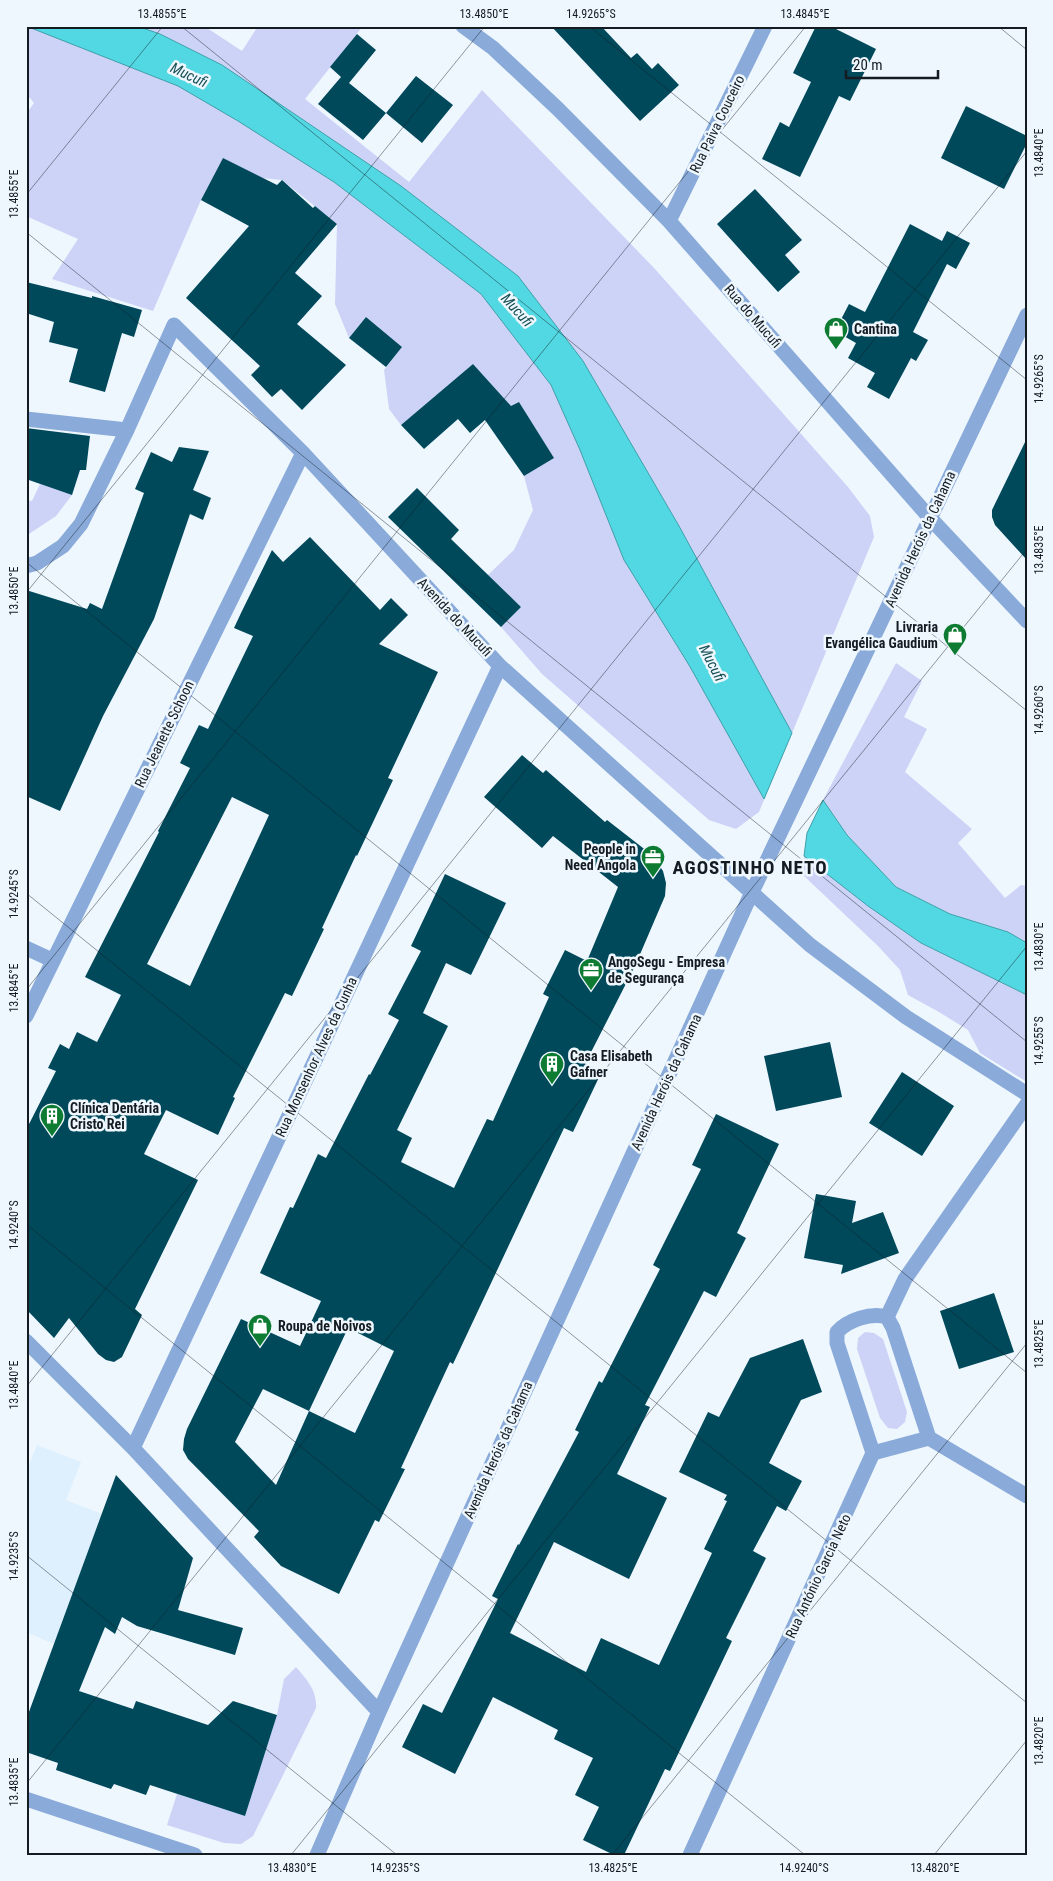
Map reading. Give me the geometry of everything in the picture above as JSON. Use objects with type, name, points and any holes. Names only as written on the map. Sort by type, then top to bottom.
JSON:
[{"type":"street","name":"Rua do Mucufi","points":[[463,26],[493,48],[558,109],[669,221],[930,518],[1027,621]]},
{"type":"street","name":"Rua Paiva Couceiro","points":[[669,221],[765,26]]},
{"type":"street","name":"Avenida Heróis da Cahama","points":[[317,1855],[379,1712],[752,892],[1027,314]]},
{"type":"street","name":"Avenida do Mucufi","points":[[127,430],[174,325],[303,453],[500,666],[810,945],[906,1017],[1027,1094]]},
{"type":"street","points":[[26,419],[127,430],[82,524],[63,546],[37,563],[26,566]]},
{"type":"street","name":"Rua Jeanette Schoon","points":[[26,1016],[303,453]]},
{"type":"street","name":"Rua Monsenhor Alves da Cunha","points":[[133,1448],[500,666]]},
{"type":"street","points":[[26,948],[52,960]]},
{"type":"street","points":[[887,1317],[905,1279],[1027,1104]]},
{"type":"street","points":[[929,1438],[873,1453],[838,1343],[837,1332],[844,1324],[877,1314],[887,1317],[893,1328],[929,1438],[1027,1496]]},
{"type":"street","points":[[26,1341],[133,1448],[379,1712]]},
{"type":"street","name":"Rua António Garcia Neto","points":[[690,1855],[873,1453]]},
{"type":"street","points":[[26,1799],[195,1855]]},
{"type":"shaded area","points":[[26,26],[204,26],[242,51],[258,26],[363,26],[305,99],[409,182],[482,90],[655,269],[848,487],[870,516],[874,537],[759,812],[736,829],[709,820],[542,674],[501,627],[521,607],[488,575],[514,550],[533,510],[524,476],[553,457],[519,402],[485,420],[496,390],[473,364],[401,425],[389,409],[384,370],[402,347],[366,317],[349,338],[335,304],[337,224],[282,180],[262,178],[223,158],[201,200],[153,311],[52,279],[78,239],[26,216],[26,114],[34,103],[30,98],[26,97]]},
{"type":"shaded area","points":[[40,484],[72,495],[56,516],[26,536],[26,500],[32,501]]},
{"type":"shaded area","points":[[896,663],[922,681],[904,717],[927,729],[905,772],[972,829],[958,843],[1005,898],[1021,885],[1027,886],[1027,943],[1008,932],[950,914],[896,887],[847,835],[823,800]]},
{"type":"shaded area","points":[[804,856],[868,906],[921,943],[1027,995],[1027,1082],[980,1053],[968,1030],[908,995],[900,970],[878,946],[804,876]]},
{"type":"shaded area","points":[[865,1332],[874,1333],[883,1339],[907,1412],[905,1422],[897,1429],[888,1428],[880,1418],[857,1349],[858,1338]]},
{"type":"shaded area","points":[[37,1445],[81,1462],[66,1500],[102,1514],[54,1644],[26,1632],[26,1472]]},
{"type":"shaded area","points":[[296,1667],[313,1691],[316,1708],[253,1836],[241,1844],[224,1843],[167,1825],[177,1794],[245,1816],[277,1715],[284,1679]]},
{"type":"water","name":"Mucufi","points":[[26,26],[137,26],[160,34],[222,65],[401,186],[518,276],[583,361],[679,526],[792,733],[764,799],[689,665],[624,560],[580,450],[551,385],[481,294],[334,182],[238,121],[178,86]]},
{"type":"water","points":[[823,800],[847,835],[896,887],[950,914],[1008,932],[1027,943],[1027,995],[921,943],[868,906],[804,856],[807,833]]},
{"type":"building","points":[[551,26],[601,26],[631,58],[637,53],[652,69],[658,63],[679,85],[640,121]]},
{"type":"building","points":[[816,26],[830,26],[876,49],[850,101],[839,96],[800,177],[762,159],[780,122],[789,127],[811,82],[793,73]]},
{"type":"building","points":[[357,34],[376,50],[349,83],[386,113],[363,140],[318,104],[341,77],[330,67]]},
{"type":"building","points":[[416,76],[453,105],[422,143],[386,113]]},
{"type":"building","points":[[966,106],[1027,136],[1027,143],[1004,189],[941,158]]},
{"type":"building","points":[[223,158],[277,185],[282,180],[313,208],[315,206],[337,224],[295,273],[322,296],[297,324],[346,365],[302,410],[281,389],[272,397],[251,375],[260,366],[186,298],[249,226],[201,200]]},
{"type":"building","points":[[755,189],[802,240],[785,255],[800,272],[778,292],[717,224]]},
{"type":"building","points":[[910,224],[942,241],[947,231],[970,243],[956,269],[947,264],[913,332],[928,340],[916,361],[911,358],[889,399],[867,387],[875,373],[848,358],[856,343],[835,331],[849,304],[865,312]]},
{"type":"building","points":[[26,282],[92,298],[92,296],[142,310],[134,337],[122,333],[105,392],[69,382],[78,349],[49,342],[54,322],[26,313]]},
{"type":"building","points":[[366,317],[402,347],[386,367],[349,338]]},
{"type":"building","points":[[473,364],[511,406],[519,402],[554,458],[524,476],[485,420],[470,433],[458,419],[424,449],[401,425]]},
{"type":"building","points":[[26,428],[90,436],[86,470],[80,470],[72,495],[26,479]]},
{"type":"building","points":[[1027,438],[1027,560],[995,525],[992,510]]},
{"type":"building","points":[[179,447],[209,451],[193,490],[211,498],[203,520],[190,514],[154,619],[103,716],[60,811],[26,796],[26,590],[87,609],[90,603],[102,609],[144,493],[135,489],[151,452],[172,462]]},
{"type":"building","points":[[417,488],[459,530],[451,539],[521,607],[501,627],[388,517]]},
{"type":"building","points":[[310,537],[380,610],[391,598],[408,615],[379,644],[438,672],[388,778],[393,780],[322,928],[324,929],[292,996],[285,993],[233,1097],[235,1098],[218,1135],[166,1110],[144,1154],[198,1180],[135,1309],[142,1315],[122,1357],[114,1362],[106,1360],[98,1354],[69,1318],[54,1338],[26,1309],[26,1130],[56,1071],[48,1068],[60,1044],[69,1049],[77,1032],[97,1042],[121,995],[85,977],[190,768],[180,763],[199,725],[208,729],[253,636],[234,628],[272,550],[283,562]],"holes":[[[232,797],[269,815],[190,986],[147,964]]]},
{"type":"building","points":[[522,755],[543,773],[546,770],[605,822],[607,820],[652,855],[663,871],[666,883],[665,896],[635,966],[585,1064],[602,1071],[573,1132],[564,1128],[453,1364],[450,1362],[401,1468],[405,1469],[379,1522],[375,1520],[339,1594],[281,1566],[254,1537],[259,1531],[188,1459],[183,1450],[184,1439],[187,1429],[241,1319],[300,1346],[321,1301],[260,1273],[290,1207],[293,1208],[318,1154],[326,1158],[399,1020],[388,1014],[421,951],[411,946],[445,874],[506,903],[471,975],[446,963],[423,1013],[448,1026],[397,1130],[412,1138],[401,1162],[454,1188],[487,1119],[493,1121],[549,997],[543,994],[565,950],[587,961],[618,887],[553,836],[542,848],[484,797]],"holes":[[[348,1328],[394,1351],[355,1433],[309,1411]],[[263,1389],[309,1411],[276,1485],[235,1442]]]},
{"type":"building","points":[[830,1042],[842,1097],[776,1111],[764,1056]]},
{"type":"building","points":[[902,1072],[954,1106],[922,1156],[869,1123]]},
{"type":"building","points":[[716,1114],[779,1144],[737,1233],[746,1238],[716,1297],[704,1291],[645,1405],[650,1407],[617,1474],[667,1498],[629,1579],[554,1542],[510,1633],[586,1672],[601,1638],[659,1665],[712,1553],[704,1549],[727,1501],[724,1500],[727,1495],[679,1472],[708,1412],[719,1417],[750,1358],[803,1339],[822,1392],[801,1400],[769,1463],[802,1481],[786,1511],[777,1506],[753,1551],[766,1558],[726,1638],[732,1641],[670,1771],[665,1769],[624,1855],[614,1855],[583,1840],[599,1807],[575,1795],[593,1758],[554,1739],[558,1730],[493,1697],[455,1774],[402,1747],[423,1704],[442,1713],[498,1599],[492,1596],[579,1432],[575,1430],[599,1381],[602,1383],[660,1269],[653,1265],[701,1169],[692,1165]]},
{"type":"building","points":[[816,1194],[856,1201],[852,1223],[883,1212],[899,1253],[841,1274],[843,1265],[804,1258]]},
{"type":"building","points":[[994,1293],[1014,1352],[959,1369],[940,1311]]},
{"type":"building","points":[[116,1475],[193,1558],[178,1610],[243,1628],[235,1655],[137,1626],[122,1617],[115,1634],[105,1627],[79,1691],[133,1709],[136,1701],[208,1725],[233,1701],[277,1715],[245,1816],[150,1785],[146,1795],[114,1784],[111,1789],[56,1770],[58,1763],[26,1752],[26,1720]]},
{"type":"place","name":"Cantina","points":[[836,350]]},
{"type":"place","name":"Livraria Evangélica Gaudium","points":[[955,656]]},
{"type":"place","name":"People in Need Angola","points":[[653,878]]},
{"type":"place","name":"AngoSegu - Empresa de Segurança","points":[[591,991]]},
{"type":"place","name":"Casa Elisabeth Gafner","points":[[552,1085]]},
{"type":"place","name":"Clínica Dentária Cristo Rei","points":[[52,1137]]},
{"type":"place","name":"Roupa de Noivos","points":[[260,1347]]},
{"type":"district","name":"AGOSTINHO NETO","points":[[750,867]]}]
